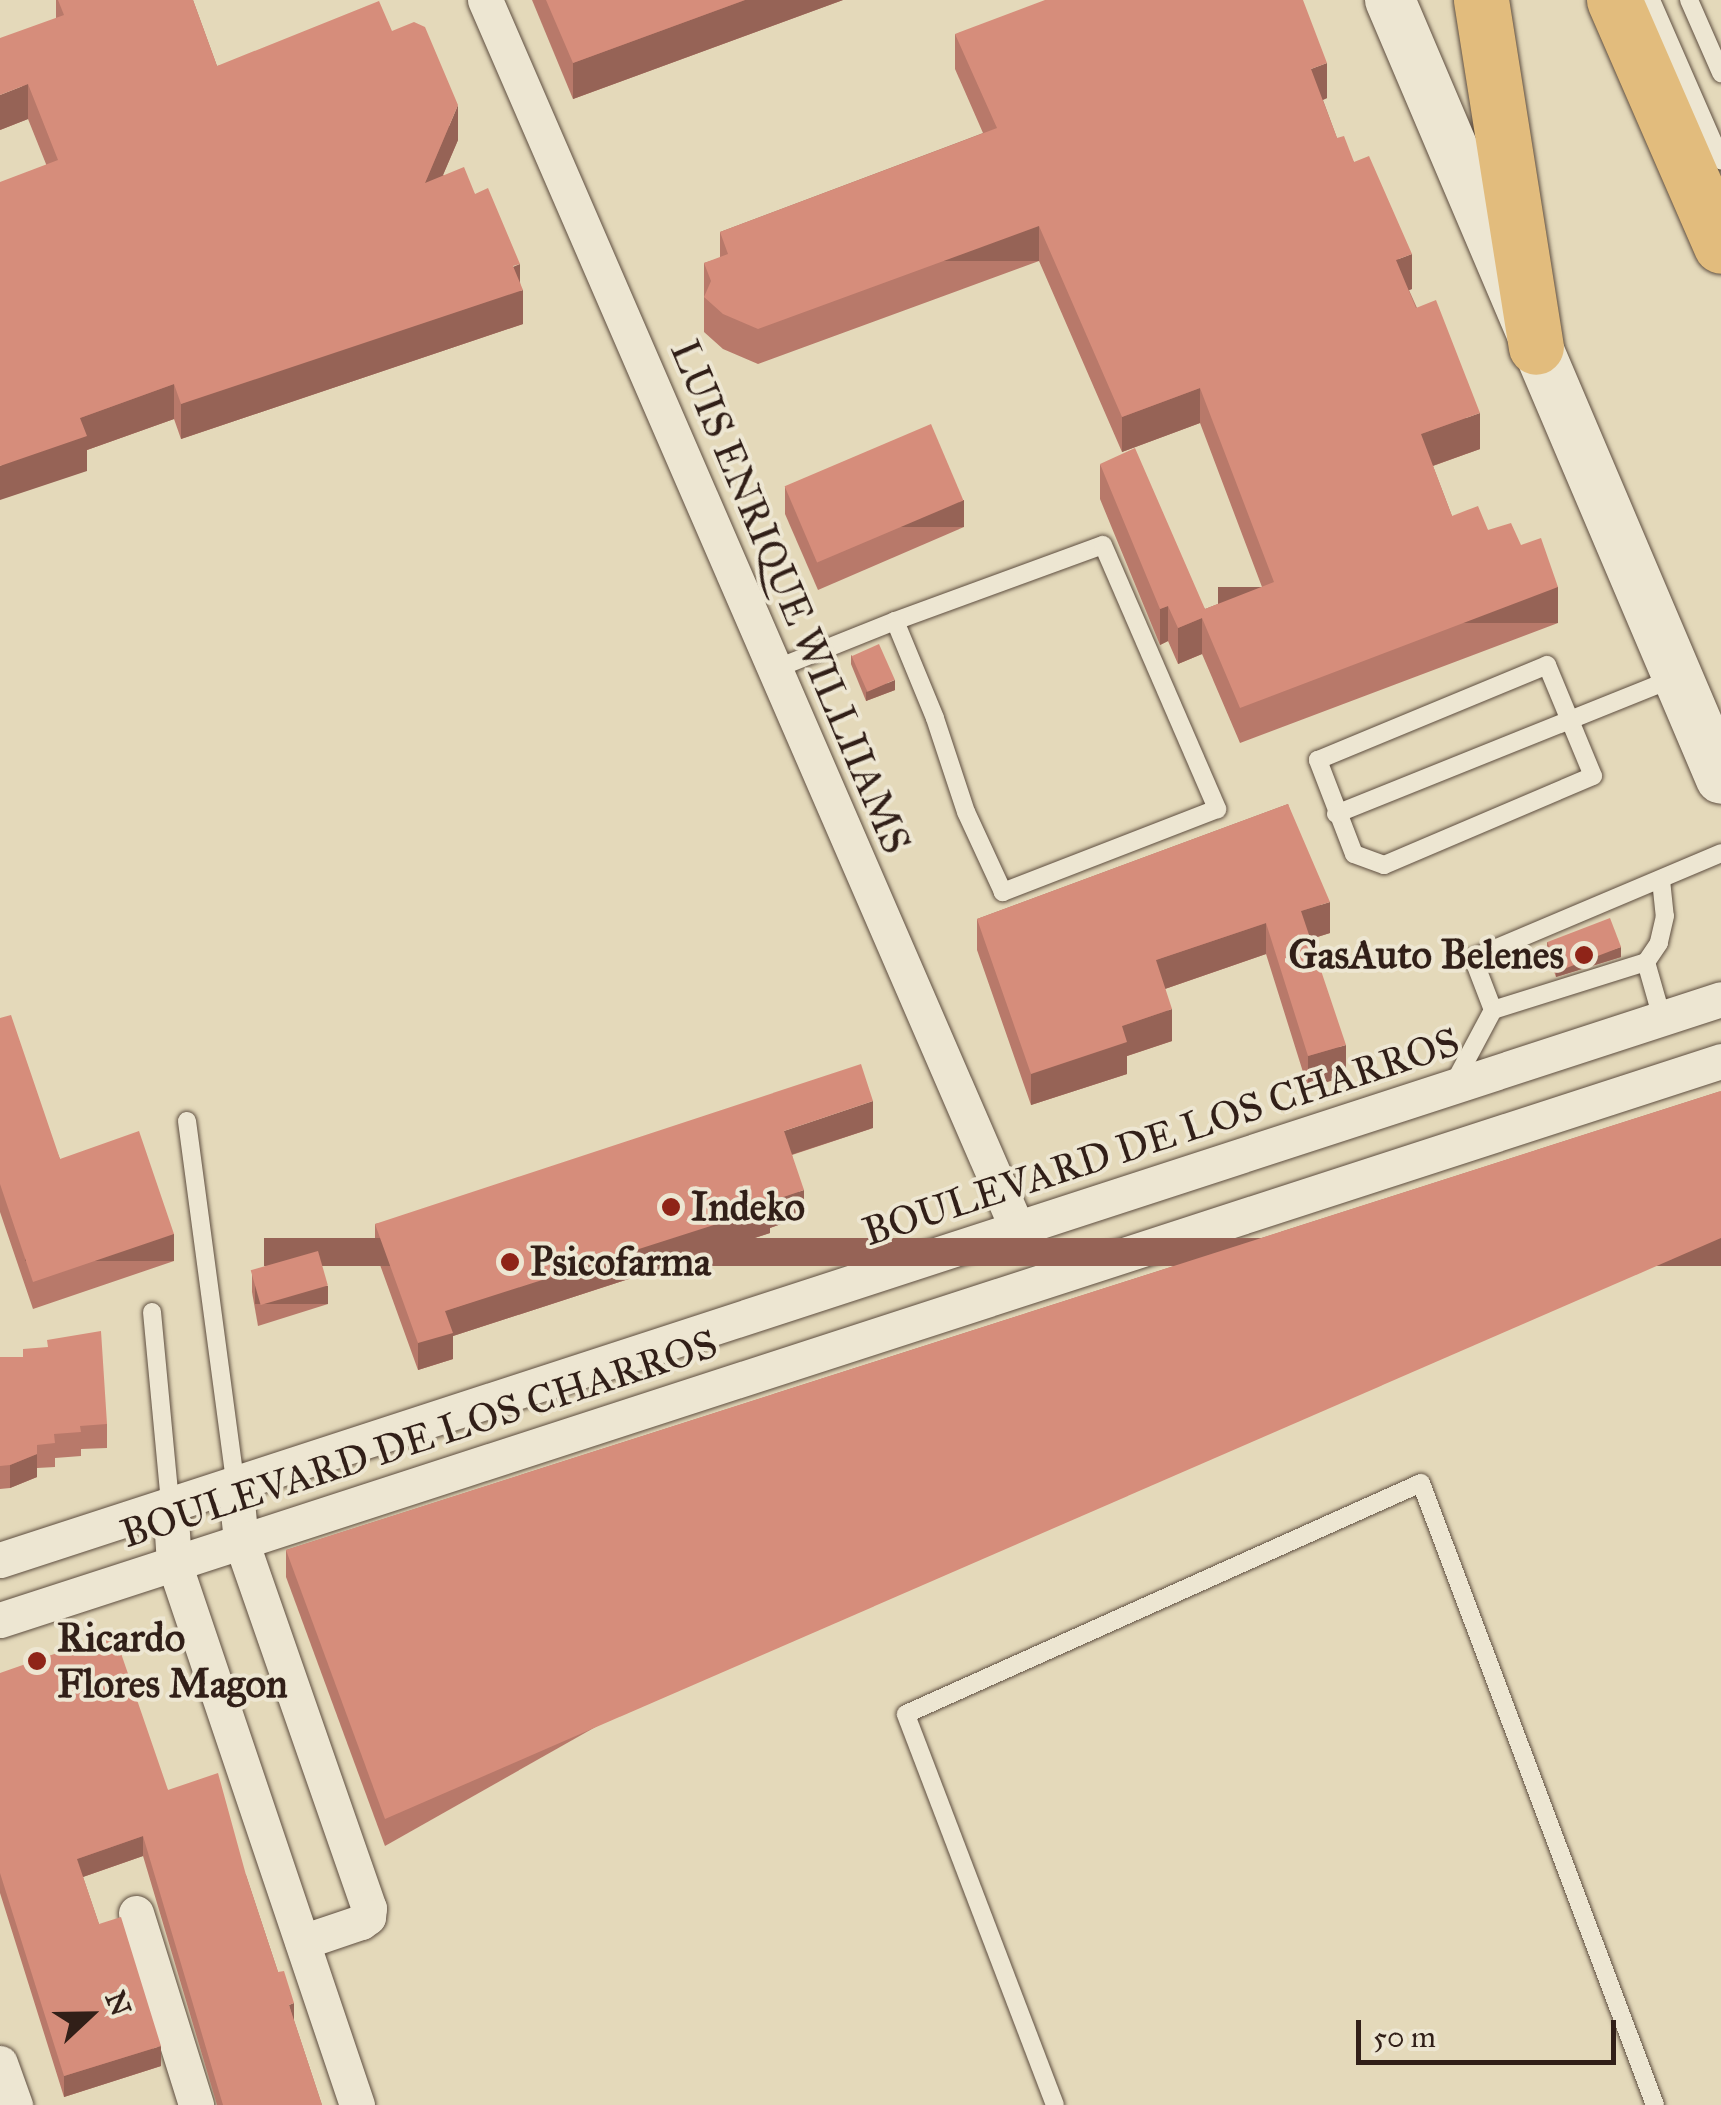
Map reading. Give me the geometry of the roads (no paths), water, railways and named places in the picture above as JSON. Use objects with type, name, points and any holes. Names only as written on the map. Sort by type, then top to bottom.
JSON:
[{"type":"highway","points":[[1481,0],[1536,347]]},
{"type":"highway","points":[[1614,0],[1721,246]]},
{"type":"main road","points":[[1390,0],[1721,779]]},
{"type":"street","name":"LUIS ENRIQUE WILLIIAMS","points":[[485,0],[1017,1228]]},
{"type":"street","name":"BOULEVARD DE LOS CHARROS","points":[[0,1560],[1721,999]]},
{"type":"street","name":"BOULEVARD DE LOS CHARROS","points":[[0,1620],[1721,1061]]},
{"type":"street","points":[[235,1483],[242,1541],[369,1908],[361,1922],[302,1942]]},
{"type":"street","points":[[170,1504],[174,1563],[357,2105]]},
{"type":"street","points":[[136,1913],[196,2105]]},
{"type":"street","points":[[0,2063],[15,2105]]},
{"type":"lane","points":[[1652,0],[1721,160]]},
{"type":"lane","points":[[1689,0],[1721,74]]},
{"type":"lane","points":[[775,669],[895,621],[1104,545],[1217,808],[1003,892],[966,812],[935,718],[895,621]]},
{"type":"lane","points":[[1547,665],[1593,776],[1384,865],[1354,854],[1336,814],[1318,760],[1547,665]]},
{"type":"lane","points":[[1336,814],[1677,676]]},
{"type":"lane","points":[[1492,1010],[1472,958],[1721,853]]},
{"type":"lane","points":[[1452,1086],[1492,1010],[1646,962],[1659,943],[1665,916],[1661,880]]},
{"type":"lane","points":[[1646,962],[1662,1018]]},
{"type":"lane","points":[[187,1120],[235,1483]]},
{"type":"lane","points":[[152,1312],[170,1504]]},
{"type":"lane","points":[[1055,2105],[906,1714],[1421,1482],[1655,2105]]},
{"type":"place","name":"GasAuto Belenes","points":[[1584,955]]},
{"type":"place","name":"Indeko","points":[[671,1207]]},
{"type":"place","name":"Psicofarma","points":[[510,1262]]},
{"type":"place","name":"Ricardo Flores Magon","points":[[37,1661]]}]
